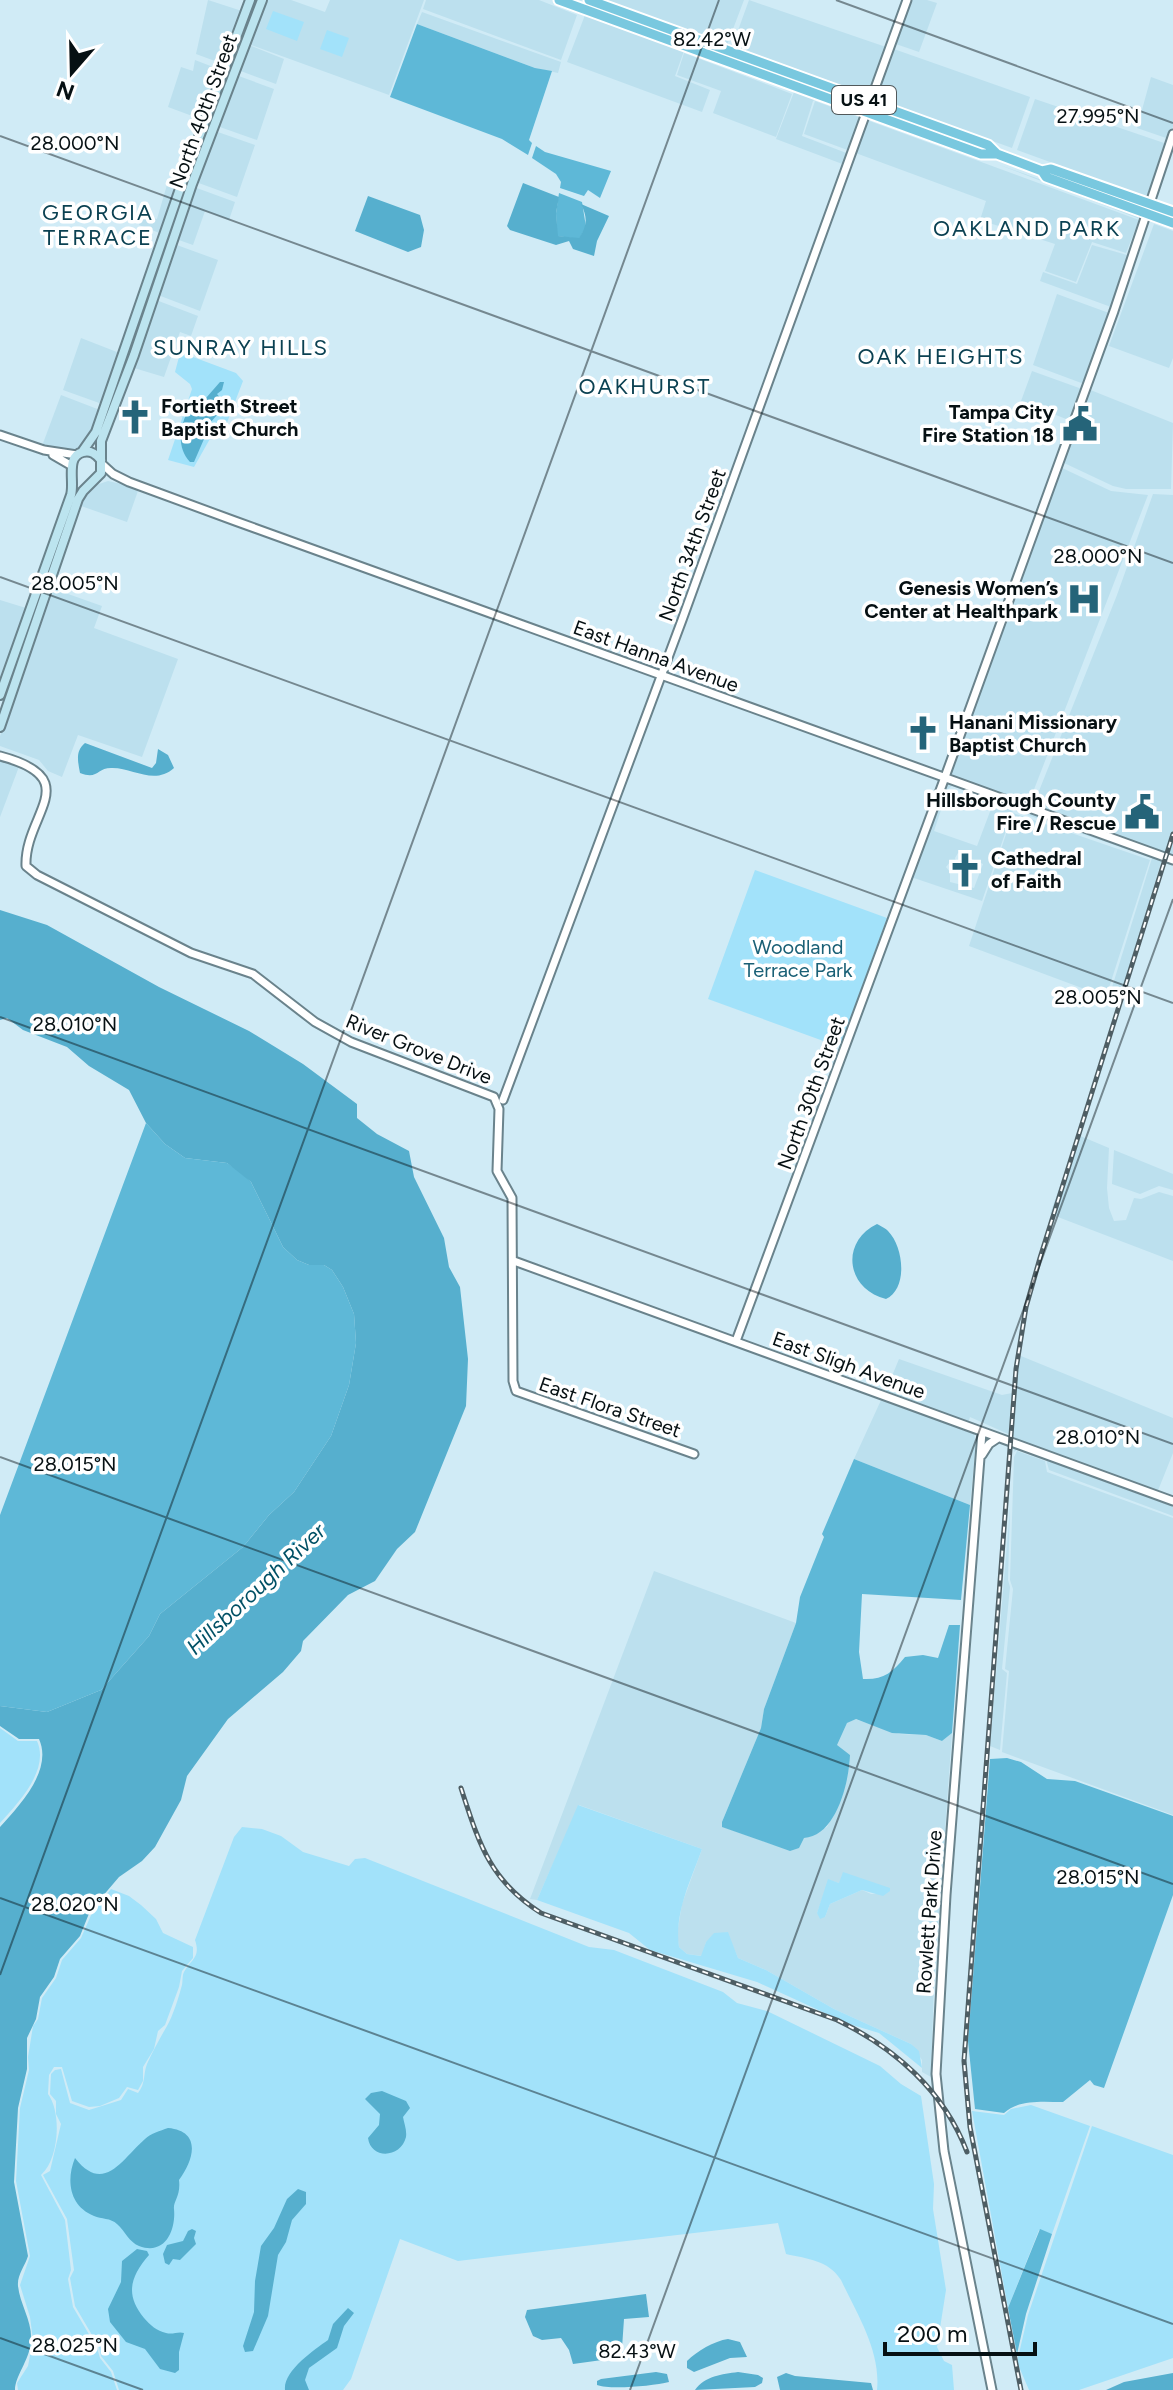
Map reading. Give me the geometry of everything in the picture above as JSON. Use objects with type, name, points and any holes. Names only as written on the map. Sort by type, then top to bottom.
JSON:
[{"type":"main road","name":"North 40th Street","points":[[80,453],[96,432],[183,180],[250,0]]},
{"type":"main road","name":"North 40th Street","points":[[102,462],[101,441],[134,355],[192,184],[262,0]]},
{"type":"main road","name":"US 41","points":[[561,0],[609,7],[869,107]]},
{"type":"main road","points":[[572,0],[586,3]]},
{"type":"main road","name":"US 41","points":[[586,3],[869,107],[988,145],[997,154],[1042,171],[1046,177],[1148,209],[1173,212]]},
{"type":"main road","name":"US 41","points":[[1148,209],[1173,223]]},
{"type":"main road","points":[[0,695],[73,488],[72,468],[80,453],[92,452],[102,462],[96,479],[78,499],[0,727]]},
{"type":"main road","points":[[72,468],[81,480],[96,479]]},
{"type":"main road","points":[[50,555],[48,576],[51,581]]},
{"type":"street","name":"North 34th Street","points":[[503,1100],[907,0]]},
{"type":"street","name":"North 30th Street","points":[[736,1341],[945,777],[1173,134]]},
{"type":"street","points":[[0,435],[44,450],[72,468]]},
{"type":"street","points":[[44,450],[80,453]]},
{"type":"street","name":"East Hanna Avenue","points":[[102,462],[113,474],[129,482],[1173,860]]},
{"type":"street","name":"East Hanna Avenue","points":[[96,479],[129,482]]},
{"type":"street","name":"River Grove Drive","points":[[0,756],[26,763],[36,769],[43,781],[46,799],[25,855],[26,866],[37,875],[191,953],[253,974],[315,1022],[351,1042],[494,1097],[499,1109],[497,1171],[512,1198],[513,1381],[516,1391]]},
{"type":"street","name":"East Sligh Avenue","points":[[514,1261],[1173,1501]]},
{"type":"street","name":"East Flora Street","points":[[516,1391],[694,1454]]},
{"type":"street","name":"Rowlett Park Drive","points":[[982,1432],[946,1895],[936,2074],[944,2151],[992,2390]]},
{"type":"street","points":[[979,1461],[989,1444],[998,1438]]},
{"type":"shaded area","points":[[208,0],[242,11],[223,64],[196,54]]},
{"type":"shaded area","points":[[267,0],[291,0],[325,12],[330,0],[424,0],[389,95],[251,45]]},
{"type":"shaded area","points":[[426,0],[539,0],[577,15],[561,60],[423,9]]},
{"type":"shaded area","points":[[604,0],[744,0],[727,45]]},
{"type":"shaded area","points":[[749,0],[886,47],[869,96],[732,47]]},
{"type":"shaded area","points":[[910,0],[937,3],[919,52],[893,43]]},
{"type":"shaded area","points":[[422,12],[561,62],[558,73],[535,68],[417,24]]},
{"type":"shaded area","points":[[585,15],[684,51],[675,76],[710,90],[702,112],[567,62]]},
{"type":"shaded area","points":[[417,24],[535,68],[552,71],[529,140],[532,143],[528,155],[502,139],[390,97]]},
{"type":"shaded area","points":[[249,45],[284,59],[276,84],[238,70]]},
{"type":"shaded area","points":[[891,48],[1030,97],[1012,148],[874,98]]},
{"type":"shaded area","points":[[684,53],[792,94],[776,137],[713,113],[721,91],[677,75]]},
{"type":"shaded area","points":[[195,60],[221,70],[203,120],[168,107],[181,67],[193,71]]},
{"type":"shaded area","points":[[725,66],[864,115],[816,99],[813,101],[802,136],[849,154],[845,165],[776,139],[794,92]]},
{"type":"shaded area","points":[[236,75],[274,89],[257,140],[217,126]]},
{"type":"shaded area","points":[[1151,77],[1173,85],[1173,126],[1169,139],[1137,128]]},
{"type":"shaded area","points":[[1035,99],[1167,144],[1149,198],[1017,150]]},
{"type":"shaded area","points":[[815,101],[1139,220],[1126,253],[1092,242],[1076,282],[1045,271],[1055,244],[980,220],[986,201],[804,134]]},
{"type":"shaded area","points":[[215,131],[255,145],[237,197],[196,182]]},
{"type":"shaded area","points":[[536,146],[545,152],[611,171],[600,198],[588,190],[584,196],[560,188],[561,182],[556,174],[532,158]]},
{"type":"shaded area","points":[[997,164],[1143,216],[1111,307],[1040,281],[1043,272],[1077,284],[1092,245],[1127,255],[1140,219]]},
{"type":"shaded area","points":[[169,178],[180,182],[162,234],[139,225],[142,215],[157,219]]},
{"type":"shaded area","points":[[194,187],[235,202],[229,220],[205,211],[193,245],[176,239]]},
{"type":"shaded area","points":[[559,193],[582,202],[586,227],[579,239],[557,236]]},
{"type":"shaded area","points":[[1154,224],[1173,231],[1173,358],[1169,368],[1109,346]]},
{"type":"shaded area","points":[[174,244],[218,260],[200,311],[158,295]]},
{"type":"shaded area","points":[[1057,294],[1109,313],[1084,384],[1033,365]]},
{"type":"shaded area","points":[[156,300],[198,316],[191,336],[180,332],[164,377],[134,368],[102,453]]},
{"type":"shaded area","points":[[81,338],[122,354],[102,404],[63,390]]},
{"type":"shaded area","points":[[1032,371],[1082,389],[1071,421],[1021,401]]},
{"type":"shaded area","points":[[1088,389],[1173,423],[1171,489],[1113,486],[1062,462]]},
{"type":"shaded area","points":[[61,395],[100,410],[86,447],[75,451],[63,452],[42,446]]},
{"type":"shaded area","points":[[1060,467],[1111,491],[1148,495],[1028,805],[949,776]]},
{"type":"shaded area","points":[[108,481],[139,488],[127,522],[81,506],[87,488]]},
{"type":"shaded area","points":[[1153,494],[1173,495],[1173,857],[1033,806],[1117,595]]},
{"type":"shaded area","points":[[54,589],[102,606],[94,628],[178,659],[142,757],[78,735],[62,777],[48,771],[39,760],[0,746],[0,736]]},
{"type":"shaded area","points":[[0,600],[26,608],[0,685]]},
{"type":"shaded area","points":[[0,759],[20,764],[0,817]]},
{"type":"shaded area","points":[[947,781],[1162,859],[1120,1002],[1109,997],[1152,858],[1013,810],[982,901],[911,877]],"holes":[[[952,786],[994,801],[977,846],[934,831],[948,789]],[[958,853],[983,864],[974,888],[950,882],[950,872],[946,867],[950,862],[956,862]]]},
{"type":"shaded area","points":[[1013,813],[1150,860],[1106,997],[969,946]]},
{"type":"shaded area","points":[[146,1123],[165,1144],[185,1158],[227,1163],[242,1173],[251,1182],[283,1247],[297,1260],[309,1265],[324,1265],[332,1270],[354,1314],[356,1343],[349,1385],[331,1436],[294,1492],[269,1515],[243,1547],[160,1614],[149,1636],[101,1690],[47,1712],[0,1706],[0,1515]]},
{"type":"shaded area","points":[[1078,1135],[1109,1148],[1107,1188],[1114,1221],[1126,1220],[1134,1198],[1141,1199],[1159,1192],[1173,1196],[1173,1261],[1050,1214]]},
{"type":"shaded area","points":[[1114,1150],[1173,1174],[1173,1190],[1159,1186],[1140,1194],[1112,1184]]},
{"type":"shaded area","points":[[1016,1354],[1173,1418],[1173,1453],[1157,1493],[1015,1441],[1015,1437],[970,1417],[968,1423],[885,1393],[899,1359],[1002,1395],[1012,1393]]},
{"type":"shaded area","points":[[882,1398],[974,1434],[976,1442],[970,1505],[854,1459]]},
{"type":"shaded area","points":[[1015,1447],[1173,1504],[1173,1516],[1049,1470],[1046,1459],[1018,1449],[1014,1452]]},
{"type":"shaded area","points":[[1017,1451],[1045,1461],[1047,1472],[1173,1518],[1173,1815],[1002,1752],[1009,1671],[1005,1669],[1013,1589],[1010,1580],[1014,1457]]},
{"type":"shaded area","points":[[854,1459],[970,1505],[961,1600],[862,1594],[859,1652],[863,1679],[887,1674],[905,1657],[923,1655],[938,1658],[949,1625],[960,1625],[952,1733],[942,1741],[926,1735],[892,1733],[856,1719],[847,1723],[837,1745],[850,1755],[839,1806],[825,1828],[804,1838],[799,1848],[790,1851],[722,1827],[722,1822],[761,1728],[764,1709],[796,1623],[800,1597],[824,1537],[822,1534]]},
{"type":"shaded area","points":[[1010,1508],[1010,1587],[1002,1669],[1007,1673],[1000,1750],[990,1746]]},
{"type":"shaded area","points":[[654,1571],[796,1623],[764,1709],[761,1728],[722,1822],[723,1827],[774,1845],[804,1838],[827,1827],[842,1796],[850,1763],[850,1755],[836,1745],[847,1723],[855,1719],[899,1734],[926,1735],[942,1741],[952,1733],[934,1984],[931,2077],[922,2072],[922,2060],[911,2044],[834,2009],[766,1970],[738,1958],[727,1932],[706,1942],[702,1956],[687,1954],[679,1947],[677,1934],[682,1904],[702,1849],[579,1805],[537,1900],[530,1899]],"holes":[[[829,1880],[887,1894],[871,1894],[862,1890],[830,1904],[825,1917],[817,1913]]]},
{"type":"shaded area","points":[[1007,1758],[1021,1762],[1047,1779],[1075,1781],[1173,1816],[1173,1895],[1104,2088],[1090,2080],[1063,2102],[1024,2103],[1004,2113],[975,2109],[968,2041],[990,1759]]},
{"type":"shaded area","points":[[1040,2229],[1052,2234],[1026,2314],[1017,2354],[1008,2308]]},
{"type":"green space","points":[[273,11],[304,22],[297,41],[266,29]]},
{"type":"green space","points":[[327,30],[349,38],[342,57],[320,49]]},
{"type":"green space","points":[[185,354],[236,373],[243,381],[223,433],[211,437],[194,467],[168,460],[192,389],[175,372],[179,357]]},
{"type":"green space","name":"Woodland Terrace Park","points":[[755,870],[887,918],[840,1047],[708,999]]},
{"type":"green space","points":[[0,1728],[18,1741],[37,1741],[40,1752],[36,1774],[30,1785],[0,1823]]},
{"type":"green space","points":[[578,1805],[702,1849],[684,1897],[679,1922],[679,1947],[687,1954],[701,1956],[706,1942],[714,1933],[728,1932],[738,1958],[766,1970],[834,2009],[911,2044],[919,2051],[922,2068],[879,2033],[849,2024],[757,1982],[650,1950],[629,1933],[537,1900]]},
{"type":"green space","points":[[242,1827],[262,1829],[281,1836],[303,1852],[349,1866],[355,1859],[365,1858],[589,1947],[614,1950],[723,1992],[737,2003],[767,2011],[880,2066],[921,2096],[934,2184],[933,2209],[946,2290],[937,2347],[944,2361],[952,2365],[954,2390],[877,2390],[872,2347],[841,2280],[824,2264],[786,2254],[778,2223],[458,2261],[400,2239],[351,2379],[343,2390],[119,2390],[113,2371],[101,2356],[75,2306],[70,2278],[74,2270],[67,2219],[43,2175],[50,2171],[61,2124],[56,2114],[56,2101],[50,2094],[51,2074],[61,2069],[70,2103],[89,2110],[121,2100],[128,2089],[138,2093],[147,2064],[174,2012],[184,1972],[196,1955],[195,1940],[234,1837]]},
{"type":"green space","points":[[843,1872],[890,1888],[890,1891],[883,1896],[862,1890],[830,1904],[825,1917],[820,1919],[817,1913],[828,1879],[839,1883]]},
{"type":"green space","points":[[111,1889],[141,1905],[156,1919],[163,1933],[193,1947],[193,1958],[182,1971],[165,2025],[158,2031],[154,2049],[143,2067],[143,2081],[138,2090],[127,2087],[119,2098],[89,2107],[72,2101],[62,2067],[54,2067],[49,2075],[48,2094],[57,2124],[52,2158],[41,2175],[65,2220],[71,2270],[68,2279],[73,2307],[100,2358],[111,2372],[117,2390],[18,2390],[17,2383],[28,2366],[33,2340],[20,2285],[30,2256],[16,2181],[20,2108],[29,2070],[33,2026],[38,2019],[42,1998],[56,1978],[62,1960],[81,1938],[92,1913]]},
{"type":"green space","points":[[1031,2105],[1090,2126],[1052,2234],[1039,2230],[1008,2308],[972,2111],[1004,2115],[1011,2109]]},
{"type":"green space","points":[[1092,2126],[1173,2155],[1173,2358],[1079,2390],[1029,2390],[1017,2362],[1028,2315]]},
{"type":"water","points":[[523,183],[559,197],[556,213],[558,236],[579,238],[586,222],[581,204],[609,216],[597,241],[594,256],[573,249],[569,241],[556,245],[510,230],[507,226]]},
{"type":"water","points":[[368,196],[420,215],[424,230],[421,247],[408,252],[355,231]]},
{"type":"water","points":[[220,382],[224,382],[217,394],[228,407],[224,416],[217,415],[210,423],[211,431],[194,462],[190,462],[181,440],[186,416],[194,401],[206,398]]},
{"type":"water","points":[[85,743],[152,768],[158,749],[168,755],[174,768],[151,776],[119,768],[86,775],[80,773],[78,761],[78,753]]},
{"type":"water","name":"Hillsborough River","points":[[0,910],[47,925],[159,987],[249,1031],[303,1064],[357,1104],[357,1118],[377,1134],[409,1151],[414,1177],[444,1238],[449,1267],[460,1287],[468,1359],[466,1406],[415,1532],[397,1549],[375,1581],[348,1595],[303,1641],[301,1651],[283,1672],[228,1719],[187,1776],[181,1800],[155,1847],[142,1861],[119,1877],[90,1911],[80,1936],[60,1959],[54,1977],[40,1997],[36,2019],[27,2038],[27,2069],[18,2108],[14,2182],[28,2256],[18,2286],[31,2335],[30,2349],[15,2390],[0,2390],[0,1827],[32,1786],[42,1763],[42,1751],[39,1739],[19,1739],[0,1726],[0,1706],[47,1712],[101,1690],[149,1636],[160,1614],[243,1547],[269,1515],[294,1492],[331,1436],[349,1385],[356,1343],[354,1314],[332,1270],[324,1265],[309,1265],[297,1260],[283,1247],[251,1182],[227,1163],[185,1158],[165,1144],[146,1123],[129,1090],[89,1066],[67,1047],[23,1030],[7,1018],[0,1020]]},
{"type":"water","points":[[877,1224],[893,1238],[900,1257],[898,1286],[886,1299],[863,1286],[853,1264],[857,1242]]},
{"type":"water","points":[[382,2091],[406,2101],[410,2108],[403,2117],[406,2137],[403,2144],[386,2154],[370,2145],[368,2138],[379,2125],[380,2114],[365,2099],[371,2093]]},
{"type":"water","points":[[168,2128],[186,2135],[192,2148],[191,2156],[179,2180],[171,2232],[162,2244],[148,2248],[132,2242],[115,2222],[94,2216],[79,2206],[70,2183],[72,2166],[75,2158],[85,2169],[104,2174],[120,2164],[147,2137]]},
{"type":"water","points":[[298,2189],[306,2192],[306,2204],[292,2220],[286,2242],[278,2255],[268,2316],[253,2351],[245,2352],[243,2346],[254,2312],[261,2246],[274,2228],[287,2199]]},
{"type":"water","points":[[192,2229],[196,2231],[196,2244],[180,2260],[173,2259],[169,2265],[165,2263],[163,2254],[167,2245],[183,2241]]},
{"type":"water","points":[[137,2249],[147,2251],[149,2255],[132,2286],[138,2310],[160,2331],[184,2333],[179,2352],[179,2370],[175,2373],[160,2369],[145,2349],[126,2342],[110,2322],[108,2309],[121,2282],[122,2261]]},
{"type":"water","points":[[646,2294],[649,2317],[624,2319],[624,2357],[573,2364],[561,2338],[542,2340],[533,2336],[525,2317],[527,2310]]},
{"type":"water","points":[[348,2308],[354,2313],[344,2326],[337,2348],[309,2368],[305,2380],[309,2390],[285,2390],[294,2368],[328,2340],[333,2324]]},
{"type":"water","points":[[728,2339],[740,2342],[747,2357],[730,2358],[694,2372],[687,2368],[687,2361],[696,2354]]},
{"type":"water","points":[[656,2372],[667,2374],[669,2382],[632,2387],[597,2385],[601,2379]]},
{"type":"water","points":[[738,2372],[758,2375],[763,2378],[762,2383],[755,2387],[695,2390],[709,2379]]},
{"type":"water","points":[[786,2373],[871,2383],[873,2390],[780,2390],[777,2377]]},
{"type":"water","points":[[1173,2373],[1173,2390],[1106,2390],[1124,2382]]},
{"type":"railway","points":[[1021,2390],[970,2127],[964,2061],[1016,1369],[1026,1307],[1040,1258],[1173,834]]},
{"type":"railway","points":[[461,1788],[488,1859],[509,1887],[541,1913],[837,2020],[858,2031],[898,2058],[931,2091],[957,2130],[967,2152]]},
{"type":"place","name":"Fortieth Street Baptist Church","points":[[135,417]]},
{"type":"place","name":"Tampa City Fire Station 18","points":[[1080,424]]},
{"type":"place","name":"Genesis Women’s Center at Healthpark","points":[[1084,599]]},
{"type":"place","name":"Hanani Missionary Baptist Church","points":[[923,733]]},
{"type":"place","name":"Hillsborough County Fire / Rescue","points":[[1142,812]]},
{"type":"place","name":"Cathedral of Faith","points":[[965,870]]},
{"type":"district","name":"GEORGIA TERRACE","points":[[98,224]]},
{"type":"district","name":"OAKLAND PARK","points":[[1027,228]]},
{"type":"district","name":"SUNRAY HILLS","points":[[241,347]]},
{"type":"district","name":"OAK HEIGHTS","points":[[941,356]]},
{"type":"district","name":"OAKHURST","points":[[645,386]]}]
